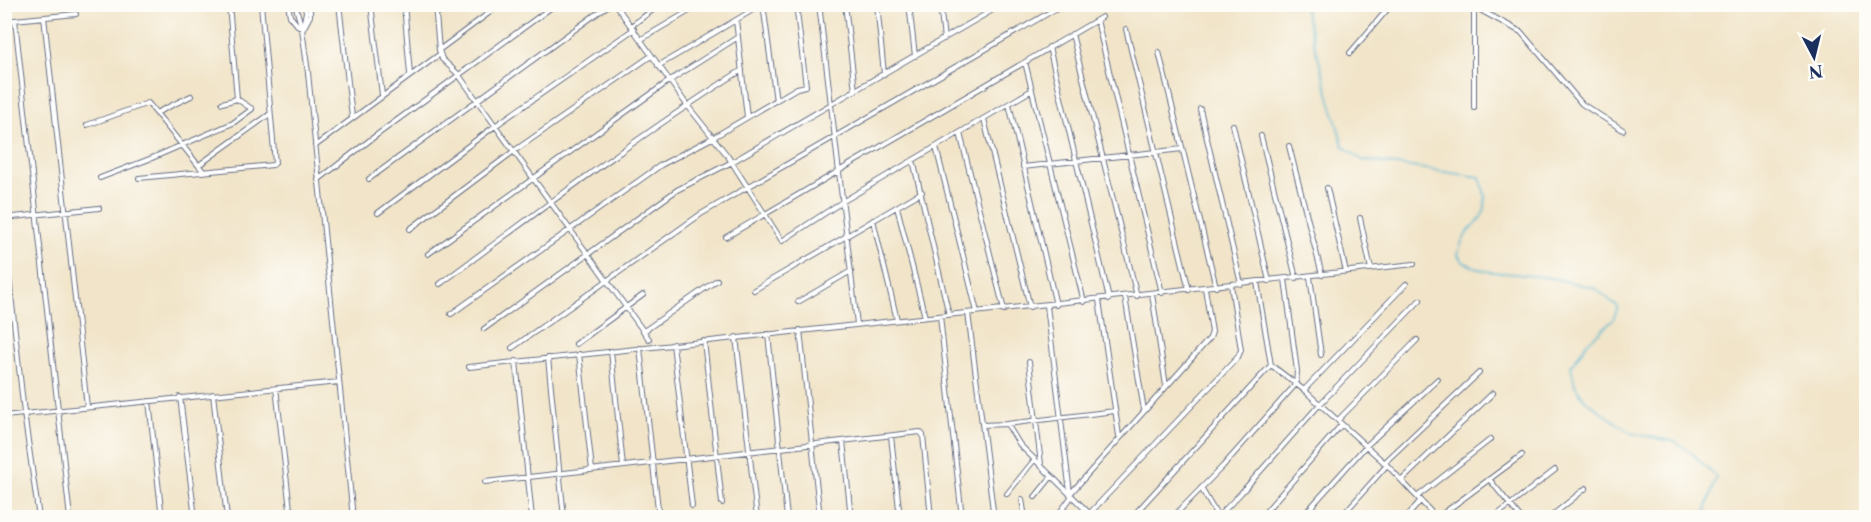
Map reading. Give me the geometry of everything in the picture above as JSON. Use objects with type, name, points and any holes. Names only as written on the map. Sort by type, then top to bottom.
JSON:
[{"type":"street","points":[[229,4],[237,99]]},
{"type":"street","points":[[139,178],[275,163],[261,4]]},
{"type":"street","points":[[288,4],[291,19],[302,29]]},
{"type":"street","points":[[295,4],[302,29],[315,146],[352,518]]},
{"type":"street","points":[[302,29],[306,12],[304,4]]},
{"type":"street","points":[[302,29],[310,16],[310,4]]},
{"type":"street","points":[[339,4],[352,118]]},
{"type":"street","points":[[371,4],[382,95]]},
{"type":"street","points":[[404,4],[411,75]]},
{"type":"street","points":[[435,4],[439,52],[442,59],[458,75],[649,339]]},
{"type":"street","points":[[436,14],[450,4]]},
{"type":"street","points":[[315,146],[411,75],[501,4]]},
{"type":"street","points":[[317,181],[556,4]]},
{"type":"street","points":[[369,179],[610,4]]},
{"type":"street","points":[[615,4],[669,81],[732,162],[782,241],[842,202],[1032,90]]},
{"type":"street","points":[[378,213],[632,28],[661,4]]},
{"type":"street","points":[[640,39],[701,4]]},
{"type":"street","points":[[658,66],[763,4],[776,101]]},
{"type":"street","points":[[452,314],[661,165],[797,88],[806,86],[796,4]]},
{"type":"street","points":[[819,4],[857,324]]},
{"type":"street","points":[[845,4],[855,91]]},
{"type":"street","points":[[877,4],[884,74]]},
{"type":"street","points":[[909,4],[915,56]]},
{"type":"street","points":[[940,4],[944,39]]},
{"type":"street","points":[[484,329],[677,190],[732,162],[1003,4]]},
{"type":"street","points":[[512,348],[701,214],[1064,4]]},
{"type":"street","points":[[1350,53],[1392,4]]},
{"type":"street","points":[[1469,4],[1521,32],[1582,104],[1623,130]]},
{"type":"street","points":[[1474,7],[1474,108]]},
{"type":"street","points":[[4,21],[76,14]]},
{"type":"street","points":[[44,17],[87,407]]},
{"type":"street","points":[[726,237],[1102,17]]},
{"type":"street","points":[[15,20],[70,518]]},
{"type":"street","points":[[736,20],[747,118]]},
{"type":"street","points":[[1097,20],[1162,293]]},
{"type":"street","points":[[1126,28],[1189,290]]},
{"type":"street","points":[[1072,34],[1137,296]]},
{"type":"street","points":[[428,254],[669,81],[738,37]]},
{"type":"street","points":[[1050,47],[1109,299]]},
{"type":"street","points":[[1159,52],[1216,287]]},
{"type":"street","points":[[410,229],[513,151],[651,56]]},
{"type":"street","points":[[1025,62],[1084,302]]},
{"type":"street","points":[[440,284],[550,202],[687,105],[742,70]]},
{"type":"street","points":[[156,113],[191,96]]},
{"type":"street","points":[[100,178],[232,123],[252,111],[250,107],[237,99],[222,103]]},
{"type":"street","points":[[87,125],[148,103],[204,171]]},
{"type":"street","points":[[1009,104],[1056,305]]},
{"type":"street","points":[[1200,109],[1242,284]]},
{"type":"street","points":[[199,165],[270,114]]},
{"type":"street","points":[[984,119],[1030,307]]},
{"type":"street","points":[[1233,125],[1269,281]]},
{"type":"street","points":[[960,133],[1004,310]]},
{"type":"street","points":[[1261,136],[1296,278]]},
{"type":"street","points":[[1289,146],[1322,275]]},
{"type":"street","points":[[936,147],[977,312]]},
{"type":"street","points":[[1023,166],[1182,150]]},
{"type":"street","points":[[914,160],[949,315]]},
{"type":"street","points":[[1327,188],[1346,272]]},
{"type":"street","points":[[754,290],[921,192]]},
{"type":"street","points":[[897,207],[925,317]]},
{"type":"street","points":[[4,218],[99,208]]},
{"type":"street","points":[[1360,218],[1371,269]]},
{"type":"street","points":[[873,220],[897,320]]},
{"type":"street","points":[[4,231],[24,413],[39,518]]},
{"type":"street","points":[[470,367],[800,330],[1084,302],[1414,264]]},
{"type":"street","points":[[798,302],[850,271]]},
{"type":"street","points":[[1310,277],[1321,355]]},
{"type":"street","points":[[1172,518],[1296,384],[1297,371],[1285,279]]},
{"type":"street","points":[[644,331],[717,280]]},
{"type":"street","points":[[1257,282],[1271,365],[1304,390],[1386,464],[1434,515],[1441,515],[1522,454]]},
{"type":"street","points":[[1304,390],[1406,284]]},
{"type":"street","points":[[1007,424],[1020,446],[1093,516],[1240,354],[1231,285]]},
{"type":"street","points":[[1056,518],[1071,495],[1119,437],[1210,338],[1212,332],[1205,288]]},
{"type":"street","points":[[1152,294],[1166,387]]},
{"type":"street","points":[[576,344],[643,295]]},
{"type":"street","points":[[1125,297],[1144,411]]},
{"type":"street","points":[[1099,300],[1119,437]]},
{"type":"street","points":[[1201,488],[1218,517],[1320,404],[1420,300]]},
{"type":"street","points":[[1047,306],[1071,495]]},
{"type":"street","points":[[968,313],[994,518]]},
{"type":"street","points":[[940,316],[962,518]]},
{"type":"street","points":[[800,330],[820,518]]},
{"type":"street","points":[[768,334],[787,518]]},
{"type":"street","points":[[736,337],[757,518]]},
{"type":"street","points":[[1338,420],[1417,340]]},
{"type":"street","points":[[704,341],[722,503]]},
{"type":"street","points":[[673,344],[692,506]]},
{"type":"street","points":[[640,348],[658,509]]},
{"type":"street","points":[[611,351],[623,466]]},
{"type":"street","points":[[579,354],[592,470]]},
{"type":"street","points":[[548,358],[564,518]]},
{"type":"street","points":[[516,362],[532,518]]},
{"type":"street","points":[[1029,362],[1041,465]]},
{"type":"street","points":[[1131,518],[1271,365]]},
{"type":"street","points":[[1340,518],[1386,464],[1479,373]]},
{"type":"street","points":[[1301,518],[1365,447],[1437,379]]},
{"type":"street","points":[[4,416],[339,382]]},
{"type":"street","points":[[276,388],[291,518]]},
{"type":"street","points":[[1402,480],[1493,393]]},
{"type":"street","points":[[213,394],[227,518]]},
{"type":"street","points":[[180,397],[195,518]]},
{"type":"street","points":[[149,400],[162,518]]},
{"type":"street","points":[[982,425],[1115,411]]},
{"type":"street","points":[[1260,518],[1342,424]]},
{"type":"street","points":[[485,482],[922,433],[931,518]]},
{"type":"street","points":[[891,435],[900,518]]},
{"type":"street","points":[[1406,518],[1419,498],[1491,439]]},
{"type":"street","points":[[843,441],[851,518]]},
{"type":"street","points":[[1007,494],[1035,459]]},
{"type":"street","points":[[1494,518],[1555,470]]},
{"type":"street","points":[[1035,497],[1052,476]]},
{"type":"street","points":[[1489,479],[1521,518]]},
{"type":"street","points":[[1549,518],[1586,488]]},
{"type":"street","points":[[1022,499],[1025,518]]},
{"type":"street","points":[[4,502],[6,518]]},
{"type":"waterway","points":[[1285,4],[1304,7],[1343,146],[1362,160],[1480,177],[1485,194],[1485,206],[1483,214],[1462,243],[1458,255],[1463,262],[1484,271],[1552,278],[1595,288],[1618,307],[1613,320],[1587,343],[1571,366],[1575,385],[1585,400],[1631,433],[1676,442],[1693,454],[1716,477],[1704,518]]}]
